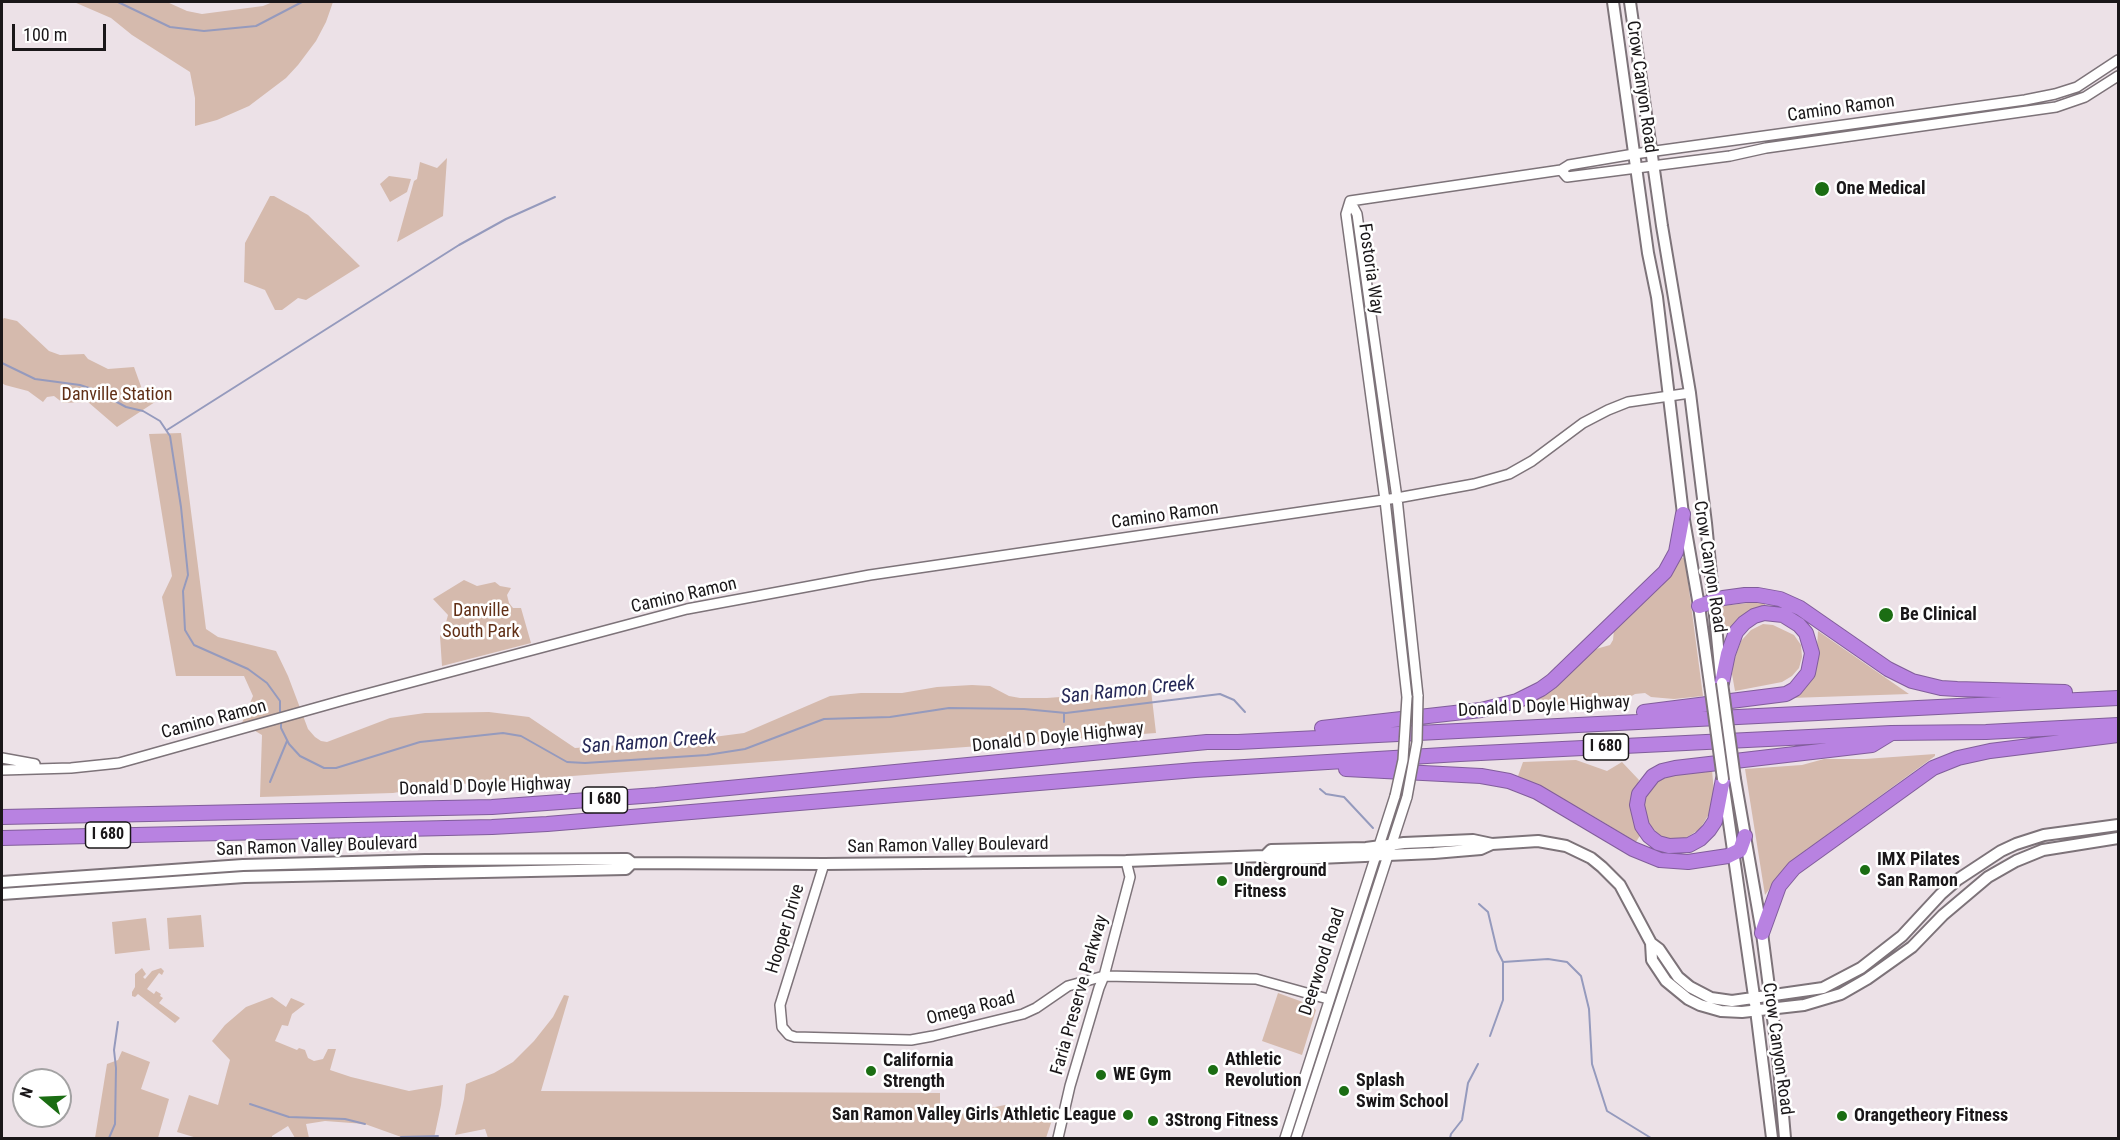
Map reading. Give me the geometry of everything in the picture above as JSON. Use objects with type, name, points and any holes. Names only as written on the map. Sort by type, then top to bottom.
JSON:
[{"type":"highway","points":[[1207,742],[1226,736],[1359,725],[1462,713],[1493,708],[1523,699],[1552,681],[1665,572],[1676,552],[1683,514]]},
{"type":"highway","points":[[1706,604],[1723,598],[1758,595],[1791,603],[1888,669],[1926,685],[1957,689],[2082,692],[2118,698]]},
{"type":"highway","points":[[1551,725],[1575,717],[1625,714],[1786,693],[1802,682],[1811,663],[1812,653],[1806,633],[1800,625],[1783,615],[1764,613],[1754,616],[1736,632],[1716,684]]},
{"type":"highway","name":"Donald D Doyle Highway","points":[[2,817],[472,808],[546,804],[1207,742],[2118,698]]},
{"type":"highway","name":"I 680","points":[[2,838],[432,829],[547,824],[1195,770],[1460,754],[2118,725]]},
{"type":"highway","points":[[1729,779],[1709,831],[1689,845],[1669,846],[1658,843],[1642,826],[1637,805],[1640,794],[1653,776],[1662,771],[1821,749],[1872,745],[1891,734]]},
{"type":"highway","points":[[1762,933],[1779,886],[1794,868],[1932,768],[1958,758],[1981,753],[2118,735]]},
{"type":"highway","points":[[1320,764],[1347,770],[1496,777],[1537,792],[1633,849],[1660,860],[1688,862],[1732,855],[1740,850],[1745,837]]},
{"type":"main road","name":"Crow Canyon Road","points":[[1612,2],[1648,253],[1657,297],[1683,514],[1706,604]]},
{"type":"main road","name":"Crow Canyon Road","points":[[1630,2],[1662,226],[1690,393],[1706,523],[1706,604],[1729,779],[1732,855],[1756,1010],[1772,1138]]},
{"type":"main road","name":"Crow Canyon Road","points":[[1729,779],[1745,837],[1762,933],[1785,1138]]},
{"type":"main road","name":"San Ramon Valley Boulevard","points":[[1651,943],[1659,949],[1678,977],[1700,994],[1720,1000],[1754,998],[1822,988],[1861,968],[1902,936],[1957,880],[2008,847],[2044,835],[2118,825]]},
{"type":"main road","name":"San Ramon Valley Boulevard","points":[[2,882],[243,865],[415,860],[627,859],[632,863],[824,864],[1126,861],[1265,856],[1271,850],[1376,851],[1473,840],[1492,844],[1528,841],[1566,846],[1591,858],[1602,867],[1620,885],[1651,943],[1652,960],[1659,974],[1688,999],[1721,1011],[1804,1005],[1841,994],[1867,979],[1912,947],[1943,915],[1988,877],[2016,861],[2043,850],[2118,838]]},
{"type":"main road","points":[[1444,852],[1453,847],[1473,844],[1473,840]]},
{"type":"main road","name":"San Ramon Valley Boulevard","points":[[1388,850],[1444,852],[1481,849],[1492,844]]},
{"type":"main road","name":"San Ramon Valley Boulevard","points":[[2,894],[244,877],[626,868],[632,863]]},
{"type":"street","name":"Camino Ramon","points":[[1350,201],[1561,171],[1569,165],[1634,154],[2055,94],[2078,87],[2118,60]]},
{"type":"street","name":"Camino Ramon","points":[[1561,171],[1567,177],[1654,166],[2056,107],[2085,97],[2118,76]]},
{"type":"street","name":"Fostoria Way","points":[[1350,201],[1358,214],[1397,498],[1418,696],[1417,742],[1407,796]]},
{"type":"street","name":"Fostoria Way","points":[[1350,201],[1346,214],[1385,500],[1407,697],[1403,760],[1395,796]]},
{"type":"street","points":[[1362,331],[1373,329]]},
{"type":"street","name":"Camino Ramon","points":[[2,770],[71,768],[119,763],[687,609],[870,575],[1385,500],[1473,484],[1509,474],[1532,461],[1583,423],[1608,410],[1628,402],[1690,393]]},
{"type":"street","points":[[2,759],[71,768]]},
{"type":"street","name":"Deerwood Road","points":[[1285,1138],[1395,796]]},
{"type":"street","name":"Deerwood Road","points":[[1296,1138],[1407,796]]},
{"type":"street","name":"Faria Preserve Parkway","points":[[1058,1138],[1070,1086],[1104,976],[1130,877],[1126,861]]},
{"type":"street","name":"Hooper Drive","points":[[780,1005],[824,864]]},
{"type":"street","name":"Omega Road","points":[[780,1005],[782,1027],[789,1035],[795,1037],[911,1040],[1023,1014],[1068,986],[1104,976],[1256,979],[1328,999]]},
{"type":"green space","points":[[74,2],[167,2],[187,11],[202,14],[263,6],[273,2],[333,2],[316,41],[286,78],[249,106],[217,120],[195,126],[195,98],[190,72],[132,35],[111,18]]},
{"type":"green space","points":[[447,158],[443,216],[397,242],[414,181],[417,179],[420,162],[437,168]]},
{"type":"green space","points":[[389,176],[411,179],[407,192],[390,202],[380,184]]},
{"type":"green space","points":[[270,196],[308,215],[360,266],[306,300],[298,298],[282,310],[275,310],[265,290],[244,282],[245,243]]},
{"type":"green space","name":"Danville Station","points":[[4,318],[17,321],[49,351],[60,355],[84,354],[88,359],[108,369],[134,367],[143,392],[151,396],[155,402],[117,427],[88,402],[63,403],[54,396],[47,397],[43,402],[28,391],[5,385],[2,383],[2,320]]},
{"type":"green space","points":[[181,433],[206,629],[218,637],[276,651],[308,729],[321,741],[327,742],[390,718],[425,713],[489,712],[529,717],[575,748],[683,741],[744,733],[830,696],[902,693],[937,687],[972,685],[990,686],[1009,696],[1020,698],[1151,690],[1156,733],[436,786],[393,793],[260,797],[262,735],[242,723],[253,696],[244,676],[176,676],[162,597],[172,576],[149,434]]},
{"type":"green space","points":[[1678,555],[1685,559],[1703,696],[1674,699],[1651,697],[1645,693],[1635,694],[1614,703],[1518,707],[1596,649],[1610,645],[1614,630]]},
{"type":"green space","name":"Danville South Park","points":[[464,580],[477,586],[495,582],[500,586],[511,588],[507,595],[509,603],[513,608],[521,608],[531,643],[442,666],[440,636],[448,615],[433,599]]},
{"type":"green space","points":[[1765,603],[1765,608],[1730,632],[1724,633],[1722,606]]},
{"type":"green space","points":[[1763,624],[1773,625],[1794,635],[1801,645],[1802,657],[1799,668],[1782,682],[1735,691],[1733,663],[1741,641],[1751,630]]},
{"type":"green space","points":[[1818,631],[1909,694],[1790,698],[1816,664]]},
{"type":"green space","points":[[1935,754],[1803,854],[1778,877],[1765,895],[1745,769],[1802,765],[1824,759],[1865,759]]},
{"type":"green space","points":[[1576,760],[1607,771],[1622,762],[1639,780],[1631,804],[1634,824],[1641,834],[1636,842],[1588,813],[1518,776],[1523,762]]},
{"type":"green space","points":[[1712,770],[1714,792],[1709,814],[1700,829],[1684,839],[1662,838],[1649,824],[1643,811],[1647,793],[1654,782],[1666,775]]},
{"type":"green space","points":[[201,915],[204,947],[169,949],[167,918]]},
{"type":"green space","points":[[146,918],[150,950],[115,954],[112,922]]},
{"type":"green space","points":[[142,968],[146,974],[143,977],[145,979],[152,971],[161,968],[164,971],[162,975],[159,973],[147,989],[154,994],[156,991],[161,994],[163,998],[159,1003],[180,1018],[175,1023],[138,994],[135,997],[132,996],[135,974]]},
{"type":"green space","points":[[1278,993],[1311,1005],[1316,1010],[1302,1055],[1262,1041]]},
{"type":"green space","points":[[564,995],[569,996],[541,1091],[940,1093],[940,1118],[1005,1105],[1052,1120],[1046,1138],[488,1138],[485,1129],[455,1135],[466,1084],[494,1073],[513,1062],[553,1017]]},
{"type":"green space","points":[[272,997],[286,1007],[291,998],[305,1004],[292,1014],[288,1026],[282,1025],[275,1041],[297,1050],[299,1048],[305,1050],[308,1058],[314,1061],[323,1059],[328,1049],[336,1049],[330,1070],[409,1091],[443,1085],[434,1138],[404,1138],[365,1124],[325,1121],[306,1124],[309,1138],[295,1138],[288,1126],[272,1138],[197,1138],[177,1132],[189,1095],[218,1105],[230,1060],[212,1041],[225,1025],[246,1007]]},
{"type":"green space","points":[[122,1051],[150,1062],[141,1089],[169,1099],[158,1138],[95,1138],[107,1064],[118,1060]]},
{"type":"waterway","points":[[118,2],[170,27],[204,31],[256,26],[302,2]]},
{"type":"waterway","points":[[167,430],[459,245],[506,219],[555,197]]},
{"type":"waterway","name":"San Ramon Creek","points":[[2,363],[35,379],[80,385],[95,390],[126,407],[143,411],[160,421],[170,436],[181,507],[188,575],[183,591],[185,630],[194,645],[248,669],[267,683],[280,701],[280,714]]},
{"type":"waterway","name":"San Ramon Creek","points":[[281,720],[281,728],[289,744],[300,756],[324,768],[336,768],[420,742],[503,733],[521,736],[567,762],[585,763],[707,755],[745,749],[824,719],[890,717],[949,708],[1024,709],[1066,713],[1220,694],[1234,700],[1245,712]]},
{"type":"waterway","points":[[1064,713],[1064,722]]},
{"type":"waterway","points":[[270,782],[287,741]]},
{"type":"waterway","name":"San Ramon Creek","points":[[1320,789],[1326,794],[1344,797],[1373,828]]},
{"type":"waterway","name":"San Ramon Creek","points":[[1479,904],[1488,912],[1497,950],[1503,962],[1548,959],[1567,962],[1581,976],[1589,1009],[1592,1064],[1607,1111],[1651,1138]]},
{"type":"waterway","points":[[1490,1036],[1503,1000],[1503,963]]},
{"type":"waterway","points":[[109,1138],[115,1124],[114,1050],[118,1022]]},
{"type":"waterway","points":[[1450,1138],[1462,1120],[1468,1083],[1478,1064]]},
{"type":"waterway","points":[[250,1104],[289,1117],[345,1119],[365,1124]]},
{"type":"waterway","points":[[401,1137],[438,1136]]},
{"type":"place","name":"One Medical","points":[[1822,189]]},
{"type":"place","name":"Be Clinical","points":[[1886,615]]},
{"type":"place","name":"IMX Pilates San Ramon","points":[[1865,870]]},
{"type":"place","name":"Underground Fitness","points":[[1222,881]]},
{"type":"place","name":"Athletic Revolution","points":[[1213,1070]]},
{"type":"place","name":"California Strength","points":[[871,1071]]},
{"type":"place","name":"WE Gym","points":[[1101,1075]]},
{"type":"place","name":"Splash Swim School","points":[[1344,1091]]},
{"type":"place","name":"San Ramon Valley Girls Athletic League","points":[[1128,1115]]},
{"type":"place","name":"Orangetheory Fitness","points":[[1842,1116]]},
{"type":"place","name":"3Strong Fitness","points":[[1153,1121]]}]
